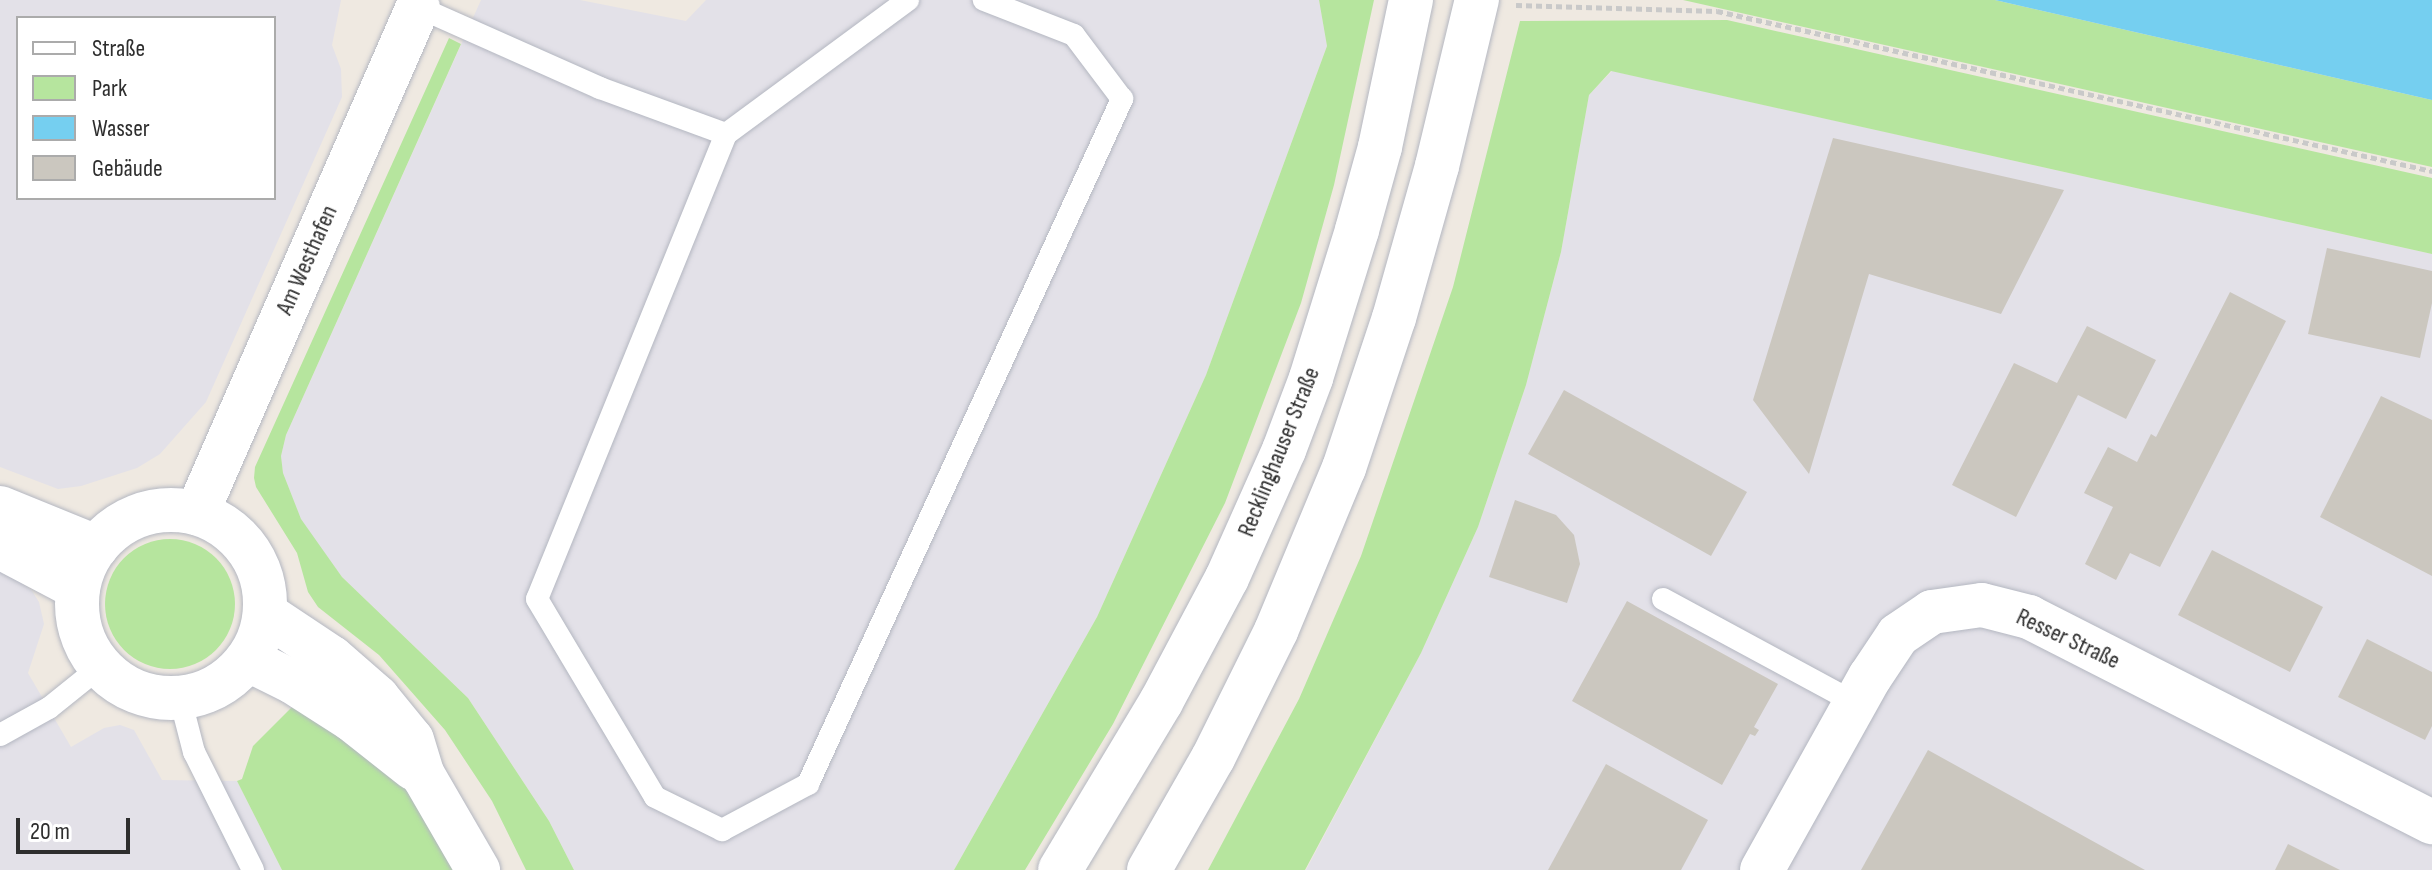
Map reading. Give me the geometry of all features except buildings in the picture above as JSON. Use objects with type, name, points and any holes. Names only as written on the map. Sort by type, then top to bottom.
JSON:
[{"type":"street","name":"Recklinghauser Straße","points":[[1060,870],[1161,702],[1227,578],[1284,450],[1320,352],[1357,230],[1380,147],[1411,0]]},
{"type":"street","points":[[1149,870],[1213,758],[1276,631],[1344,468],[1394,318],[1437,166],[1496,2]]},
{"type":"street","name":"Am Westhafen","points":[[197,513],[418,7]]},
{"type":"street","points":[[0,508],[96,547]]},
{"type":"street","points":[[169,509],[197,513],[226,527],[250,551],[264,581],[266,614],[260,638],[249,660],[218,686],[180,698],[150,696],[123,685],[100,667],[85,643],[77,616],[78,588],[96,547],[116,527],[142,514],[169,509]]},
{"type":"street","points":[[0,547],[78,588]]},
{"type":"street","name":"Resser Straße","points":[[1762,870],[1855,703],[1898,635],[1932,612],[1982,605],[2029,617],[2432,822]]},
{"type":"street","points":[[266,614],[332,658],[377,697],[412,740],[423,775],[478,870]]},
{"type":"street","points":[[249,660],[293,682],[351,719],[390,753],[423,775]]},
{"type":"lane","points":[[908,0],[726,134],[537,599],[655,797],[722,830],[808,784],[1122,99],[1074,35],[984,0]]},
{"type":"lane","points":[[418,7],[600,88],[726,134]]},
{"type":"lane","points":[[1663,599],[1855,703]]},
{"type":"lane","points":[[0,735],[49,708],[100,667]]},
{"type":"lane","points":[[180,698],[194,752],[253,870]]},
{"type":"path","points":[[1496,2],[1717,11],[2432,171]]},
{"type":"shaded area","points":[[0,0],[341,0],[332,45],[341,69],[342,97],[206,402],[160,454],[137,468],[81,486],[58,489],[0,467]]},
{"type":"shaded area","points":[[481,0],[580,0],[686,21],[706,0],[1319,0],[1327,46],[1206,375],[1097,617],[954,870],[574,870],[549,821],[468,698],[342,577],[301,520],[283,473],[281,456],[286,435]]},
{"type":"shaded area","points":[[1612,71],[2432,254],[2432,870],[1306,870],[1421,653],[1478,527],[1526,385],[1561,252],[1589,95]]},
{"type":"shaded area","points":[[0,564],[32,591],[39,602],[44,624],[28,673],[71,747],[104,728],[120,725],[134,730],[162,780],[237,781],[282,870],[0,870]]},
{"type":"green space","points":[[1319,0],[1374,0],[1334,185],[1301,303],[1225,503],[1113,724],[1025,870],[954,870],[1097,617],[1206,375],[1327,46]]},
{"type":"green space","points":[[1683,0],[1995,0],[2432,100],[2432,167]]},
{"type":"green space","points":[[1727,20],[2432,178],[2432,254],[1611,71],[1589,95],[1561,252],[1526,385],[1478,527],[1421,653],[1305,870],[1208,870],[1299,699],[1361,556],[1453,287],[1520,21]]},
{"type":"green space","points":[[449,38],[461,44],[286,435],[281,456],[283,473],[301,519],[342,577],[468,698],[549,821],[574,870],[526,870],[492,801],[445,730],[379,655],[318,607],[308,592],[297,553],[256,487],[254,478],[255,467]]},
{"type":"green space","points":[[170,539],[195,544],[216,558],[230,579],[235,604],[230,629],[216,650],[195,664],[170,669],[145,664],[124,650],[110,629],[105,604],[110,579],[124,558],[145,544]]},
{"type":"green space","points":[[295,704],[391,768],[422,810],[455,870],[282,870],[237,781],[242,779],[253,746]]},
{"type":"water","points":[[1995,0],[2432,0],[2432,100]]}]
